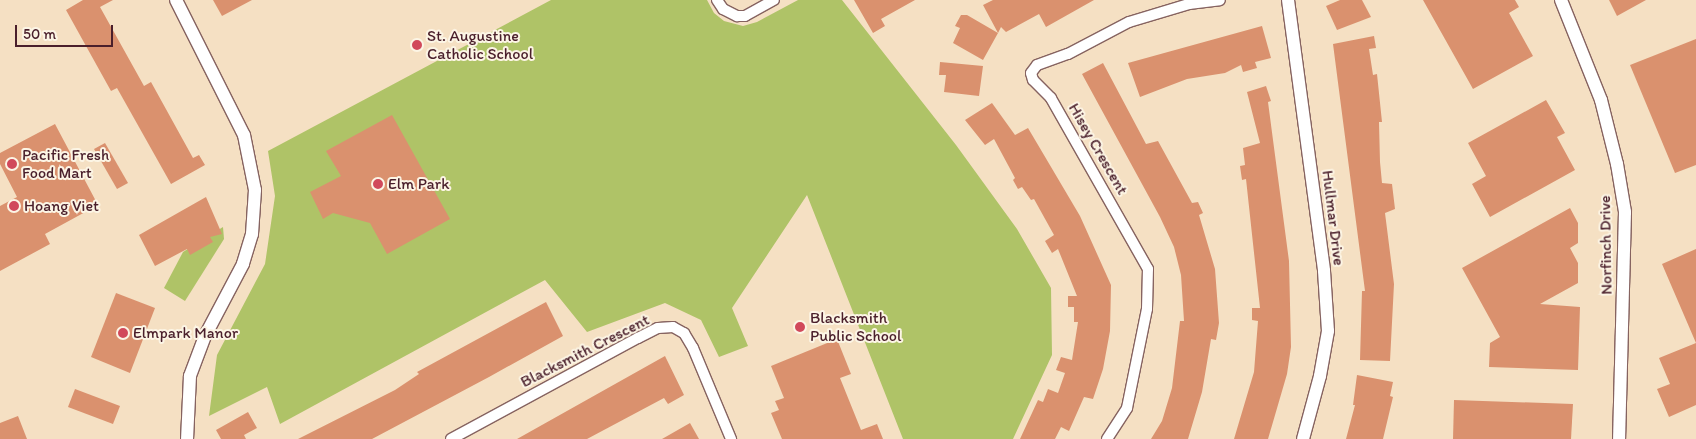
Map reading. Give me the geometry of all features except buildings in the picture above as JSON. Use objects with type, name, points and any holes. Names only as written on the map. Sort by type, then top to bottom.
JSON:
[{"type":"street","points":[[176,0],[244,134],[255,190],[252,234],[243,264],[205,336],[190,376],[187,439]]},
{"type":"street","points":[[717,0],[722,9],[737,16],[745,16],[774,0]]},
{"type":"street","name":"Hisey Crescent","points":[[1108,439],[1127,408],[1147,309],[1148,269],[1051,98],[1033,80],[1031,73],[1037,66],[1068,54],[1129,22],[1189,4],[1220,0]]},
{"type":"street","name":"Hullmar Drive","points":[[1288,0],[1324,271],[1328,331],[1320,376],[1303,439]]},
{"type":"street","name":"Norfinch Drive","points":[[1562,0],[1601,100],[1617,164],[1625,212],[1619,439]]},
{"type":"street","name":"Blacksmith Crescent","points":[[451,439],[638,338],[658,328],[673,327],[684,332],[694,348],[731,439]]},
{"type":"green space","points":[[551,0],[707,0],[714,13],[724,21],[743,26],[757,22],[798,0],[842,0],[956,145],[1017,229],[1051,288],[1052,355],[1013,439],[903,439],[807,195],[732,308],[748,346],[719,357],[701,320],[665,303],[587,332],[545,280],[280,424],[267,387],[209,416],[217,355],[265,264],[275,196],[268,151]]},
{"type":"green space","points":[[223,227],[224,239],[185,301],[164,288],[183,252]]},
{"type":"place","name":"St. Augustine Catholic School","points":[[417,45]]},
{"type":"place","name":"Pacific Fresh Food Mart","points":[[12,164]]},
{"type":"place","name":"Elm Park","points":[[378,184]]},
{"type":"place","name":"Hoang Viet","points":[[14,206]]},
{"type":"place","name":"Blacksmith Public School","points":[[800,327]]},
{"type":"place","name":"Elmpark Manor","points":[[123,333]]}]
